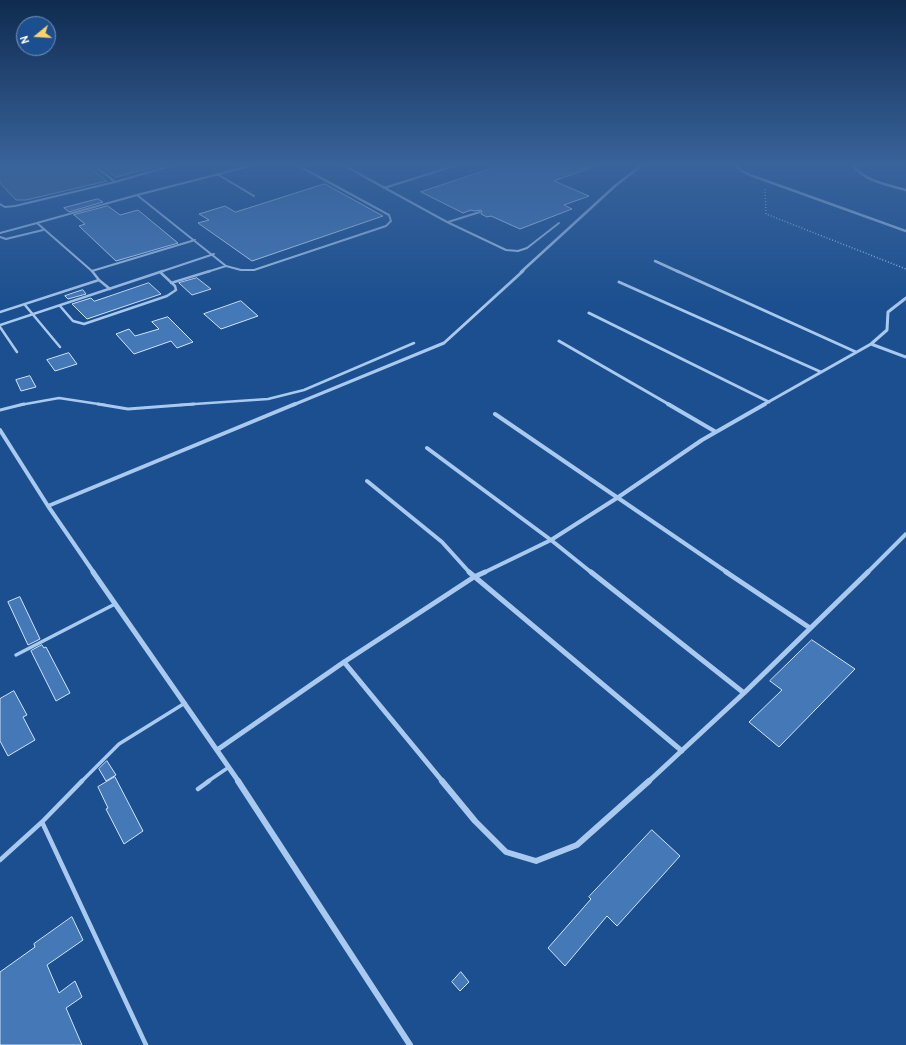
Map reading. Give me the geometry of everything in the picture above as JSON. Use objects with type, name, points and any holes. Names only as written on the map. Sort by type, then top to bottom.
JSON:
[{"type":"street","points":[[48,506],[444,343],[585,214]]},
{"type":"street","points":[[858,214],[906,231]]},
{"type":"street","points":[[655,261],[856,352]]},
{"type":"street","points":[[619,282],[821,372]]},
{"type":"street","points":[[217,750],[344,662],[474,577],[551,540],[618,498],[702,440],[871,344],[887,330],[888,312],[905,298]]},
{"type":"street","points":[[589,313],[769,402]]},
{"type":"street","points":[[559,341],[716,432]]},
{"type":"street","points":[[871,344],[906,357]]},
{"type":"street","points":[[495,414],[810,628]]},
{"type":"street","points":[[0,430],[48,506],[217,750],[410,1045]]},
{"type":"street","points":[[427,448],[551,540],[744,693]]},
{"type":"street","points":[[367,481],[442,542],[474,577],[682,751]]},
{"type":"street","points":[[344,662],[475,821],[506,852],[536,861],[577,845],[622,806],[744,693],[906,534]]},
{"type":"lane","points":[[0,233],[70,214]]},
{"type":"lane","points":[[162,214],[214,254],[226,266],[241,270],[254,270],[386,226],[391,221],[389,215],[387,214]]},
{"type":"lane","points":[[432,214],[506,250],[518,251],[527,248],[559,223]]},
{"type":"lane","points":[[447,222],[474,214]]},
{"type":"lane","points":[[37,223],[43,230],[92,271],[99,280],[110,289]]},
{"type":"lane","points":[[0,237],[6,239],[43,230]]},
{"type":"lane","points":[[92,271],[196,240]]},
{"type":"lane","points":[[17,352],[0,326],[214,254]]},
{"type":"lane","points":[[171,283],[226,266]]},
{"type":"lane","points":[[60,306],[76,325],[84,324],[167,296],[176,290],[160,272]]},
{"type":"lane","points":[[0,312],[99,280]]},
{"type":"lane","points":[[25,305],[60,347]]},
{"type":"lane","points":[[0,410],[38,401],[59,398],[128,409],[268,399],[304,390],[414,343]]},
{"type":"lane","points":[[16,655],[116,604]]},
{"type":"lane","points":[[0,860],[42,822],[118,744],[185,703]]},
{"type":"lane","points":[[198,789],[228,767]]},
{"type":"lane","points":[[42,822],[146,1045]]},
{"type":"path","points":[[766,214],[906,269]]},
{"type":"building","points":[[143,214],[178,243],[116,261],[79,226],[85,224],[74,215]]},
{"type":"building","points":[[199,214],[379,214],[383,216],[252,261],[198,223],[209,220]]},
{"type":"building","points":[[481,214],[560,214],[520,229],[491,216],[487,217]]},
{"type":"building","points":[[197,278],[211,289],[192,295],[179,283]]},
{"type":"building","points":[[149,283],[161,294],[87,319],[72,304],[91,298],[94,301]]},
{"type":"building","points":[[83,290],[86,294],[68,299],[65,296]]},
{"type":"building","points":[[241,301],[258,316],[221,329],[204,314]]},
{"type":"building","points":[[168,317],[193,342],[177,348],[171,341],[134,354],[116,334],[129,329],[135,336],[159,329],[152,322]]},
{"type":"building","points":[[69,353],[77,364],[55,371],[47,360]]},
{"type":"building","points":[[30,376],[36,387],[21,391],[16,380]]},
{"type":"building","points":[[20,597],[40,639],[28,645],[8,602]]},
{"type":"building","points":[[812,640],[855,669],[779,747],[749,722],[782,690],[770,681]]},
{"type":"building","points":[[42,645],[44,648],[46,647],[70,693],[56,701],[31,651]]},
{"type":"building","points":[[14,691],[27,715],[23,717],[35,740],[8,756],[0,741],[0,699]]},
{"type":"building","points":[[107,761],[116,775],[106,781],[99,769]]},
{"type":"building","points":[[115,777],[143,831],[124,844],[106,809],[108,808],[98,787]]},
{"type":"building","points":[[652,830],[680,856],[617,926],[607,916],[565,966],[548,948],[591,899],[589,897]]},
{"type":"building","points":[[72,917],[83,940],[47,965],[59,993],[75,981],[82,997],[66,1008],[82,1045],[0,1045],[0,972],[35,947],[34,944]]},
{"type":"building","points":[[461,972],[469,982],[460,991],[452,982]]}]
